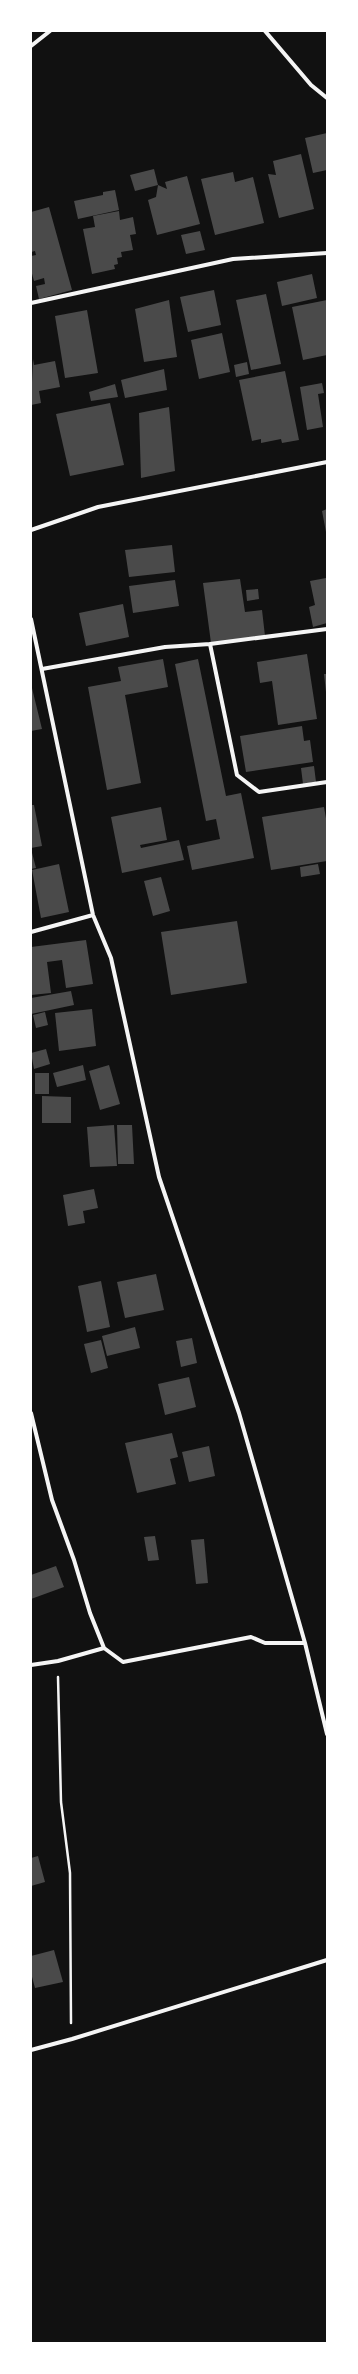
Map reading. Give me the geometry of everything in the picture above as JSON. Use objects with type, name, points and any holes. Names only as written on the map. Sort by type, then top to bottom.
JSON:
[{"type":"street","points":[[31,46],[50,31]]},
{"type":"street","points":[[264,31],[311,85],[327,98]]},
{"type":"street","points":[[31,303],[77,291],[233,259],[327,253]]},
{"type":"street","points":[[31,530],[98,507],[327,462]]},
{"type":"street","points":[[31,619],[93,915],[111,958],[159,1177],[239,1413],[305,1643],[327,1734]]},
{"type":"street","points":[[42,669],[165,647],[210,644],[327,629]]},
{"type":"street","points":[[210,644],[237,776],[259,792],[327,782]]},
{"type":"street","points":[[31,932],[93,915]]},
{"type":"street","points":[[31,1413],[52,1500],[74,1560],[90,1613],[104,1648],[123,1662],[251,1637],[265,1643],[305,1643]]},
{"type":"street","points":[[31,1665],[58,1661],[104,1648]]},
{"type":"street","points":[[31,2050],[72,2039],[327,1960]]},
{"type":"path","points":[[58,1661],[61,1802],[70,1874],[72,2039]]},
{"type":"building","points":[[327,133],[327,170],[313,173],[305,138]]},
{"type":"building","points":[[301,154],[314,209],[279,218],[268,174],[276,175],[273,161]]},
{"type":"building","points":[[154,169],[158,185],[135,191],[130,175]]},
{"type":"building","points":[[233,172],[235,182],[253,177],[264,223],[215,235],[201,179]]},
{"type":"building","points":[[187,176],[200,224],[157,235],[148,200],[156,197],[158,185],[167,189],[165,182]]},
{"type":"building","points":[[115,190],[119,210],[78,219],[74,201],[103,195],[103,192]]},
{"type":"building","points":[[49,207],[72,290],[39,299],[36,286],[45,284],[44,278],[34,281],[31,270],[31,256],[36,255],[35,251],[31,252],[31,212]]},
{"type":"building","points":[[119,211],[120,220],[133,217],[136,234],[130,235],[133,250],[121,252],[122,257],[117,258],[118,264],[114,265],[115,269],[92,274],[83,229],[95,227],[93,216]]},
{"type":"building","points":[[200,231],[205,250],[186,254],[181,235]]},
{"type":"building","points":[[312,274],[317,298],[282,306],[277,282]]},
{"type":"building","points":[[214,290],[221,325],[188,332],[180,297]]},
{"type":"building","points":[[266,294],[281,364],[251,370],[236,300]]},
{"type":"building","points":[[169,300],[177,357],[144,362],[135,309]]},
{"type":"building","points":[[327,300],[327,355],[303,360],[292,307]]},
{"type":"building","points":[[87,310],[98,373],[65,378],[55,316]]},
{"type":"building","points":[[222,333],[230,372],[199,379],[191,340]]},
{"type":"building","points":[[33,359],[34,365],[55,361],[60,387],[39,391],[41,403],[31,405]]},
{"type":"building","points":[[247,362],[249,374],[236,377],[234,365]]},
{"type":"building","points":[[164,369],[167,390],[125,398],[121,380]]},
{"type":"building","points":[[285,371],[299,440],[282,443],[281,439],[261,443],[261,439],[252,441],[239,380]]},
{"type":"building","points":[[322,383],[324,393],[318,394],[323,427],[307,430],[300,387]]},
{"type":"building","points":[[115,384],[118,397],[91,401],[89,392]]},
{"type":"building","points":[[110,403],[124,465],[70,476],[56,414]]},
{"type":"building","points":[[169,407],[175,471],[141,478],[139,413]]},
{"type":"building","points":[[327,509],[327,532],[326,532],[322,511]]},
{"type":"building","points":[[172,545],[175,572],[129,577],[125,550]]},
{"type":"building","points":[[326,578],[327,623],[313,627],[309,607],[315,605],[310,581]]},
{"type":"building","points":[[240,579],[245,612],[262,610],[265,636],[211,643],[203,583]]},
{"type":"building","points":[[175,580],[179,606],[133,613],[129,586]]},
{"type":"building","points":[[258,589],[259,599],[247,601],[246,590]]},
{"type":"building","points":[[123,604],[129,637],[86,646],[79,613]]},
{"type":"building","points":[[307,654],[317,719],[278,725],[272,681],[260,683],[257,662]]},
{"type":"building","points":[[163,659],[168,687],[125,695],[141,783],[107,790],[88,687],[121,681],[118,667]]},
{"type":"building","points":[[198,659],[226,796],[241,793],[254,858],[192,870],[187,846],[220,839],[216,819],[206,821],[175,664]]},
{"type":"building","points":[[324,674],[327,674],[327,692],[326,692]]},
{"type":"building","points":[[31,684],[42,729],[31,731]]},
{"type":"building","points":[[302,726],[304,741],[310,740],[313,762],[246,772],[240,736]]},
{"type":"building","points":[[314,766],[316,782],[303,784],[301,768]]},
{"type":"building","points":[[31,805],[34,805],[42,846],[31,848]]},
{"type":"building","points":[[161,807],[167,840],[140,845],[141,848],[179,840],[184,860],[122,873],[111,817]]},
{"type":"building","points":[[324,807],[327,824],[327,861],[271,870],[262,817]]},
{"type":"building","points":[[31,849],[36,868],[31,869]]},
{"type":"building","points":[[59,864],[69,912],[41,918],[32,870]]},
{"type":"building","points":[[318,864],[320,874],[301,877],[300,867]]},
{"type":"building","points":[[161,877],[170,911],[153,916],[144,881]]},
{"type":"building","points":[[237,921],[247,983],[171,995],[161,932]]},
{"type":"building","points":[[86,940],[93,984],[66,988],[62,960],[47,962],[51,993],[31,995],[31,947]]},
{"type":"building","points":[[71,991],[74,1005],[31,1014],[31,998]]},
{"type":"building","points":[[92,1009],[96,1046],[59,1051],[55,1013]]},
{"type":"building","points":[[45,1012],[48,1025],[36,1028],[33,1015]]},
{"type":"building","points":[[46,1049],[50,1064],[34,1069],[31,1053]]},
{"type":"building","points":[[83,1065],[86,1080],[57,1087],[53,1073]]},
{"type":"building","points":[[109,1065],[120,1104],[100,1110],[89,1071]]},
{"type":"building","points":[[35,1073],[49,1073],[49,1094],[35,1094]]},
{"type":"building","points":[[42,1096],[71,1097],[71,1123],[42,1123]]},
{"type":"building","points":[[114,1125],[117,1166],[90,1167],[87,1127]]},
{"type":"building","points":[[117,1125],[132,1125],[134,1164],[118,1164]]},
{"type":"building","points":[[94,1189],[98,1208],[83,1211],[85,1223],[68,1226],[63,1195]]},
{"type":"building","points":[[156,1274],[164,1310],[125,1318],[117,1282]]},
{"type":"building","points":[[101,1281],[110,1327],[87,1332],[78,1286]]},
{"type":"building","points":[[135,1327],[140,1348],[107,1356],[102,1336]]},
{"type":"building","points":[[192,1338],[197,1363],[181,1367],[176,1341]]},
{"type":"building","points":[[101,1340],[108,1368],[91,1373],[84,1344]]},
{"type":"building","points":[[189,1377],[196,1407],[165,1415],[158,1384]]},
{"type":"building","points":[[172,1433],[178,1457],[170,1459],[176,1484],[137,1493],[125,1443]]},
{"type":"building","points":[[209,1446],[215,1476],[189,1482],[182,1452]]},
{"type":"building","points":[[155,1536],[159,1560],[148,1561],[144,1537]]},
{"type":"building","points":[[204,1539],[208,1583],[196,1584],[191,1540]]},
{"type":"building","points":[[56,1566],[64,1587],[31,1599],[31,1575]]},
{"type":"building","points":[[38,1856],[45,1882],[31,1886],[31,1858]]},
{"type":"building","points":[[54,1950],[63,1982],[35,1988],[31,1973],[31,1956]]}]
